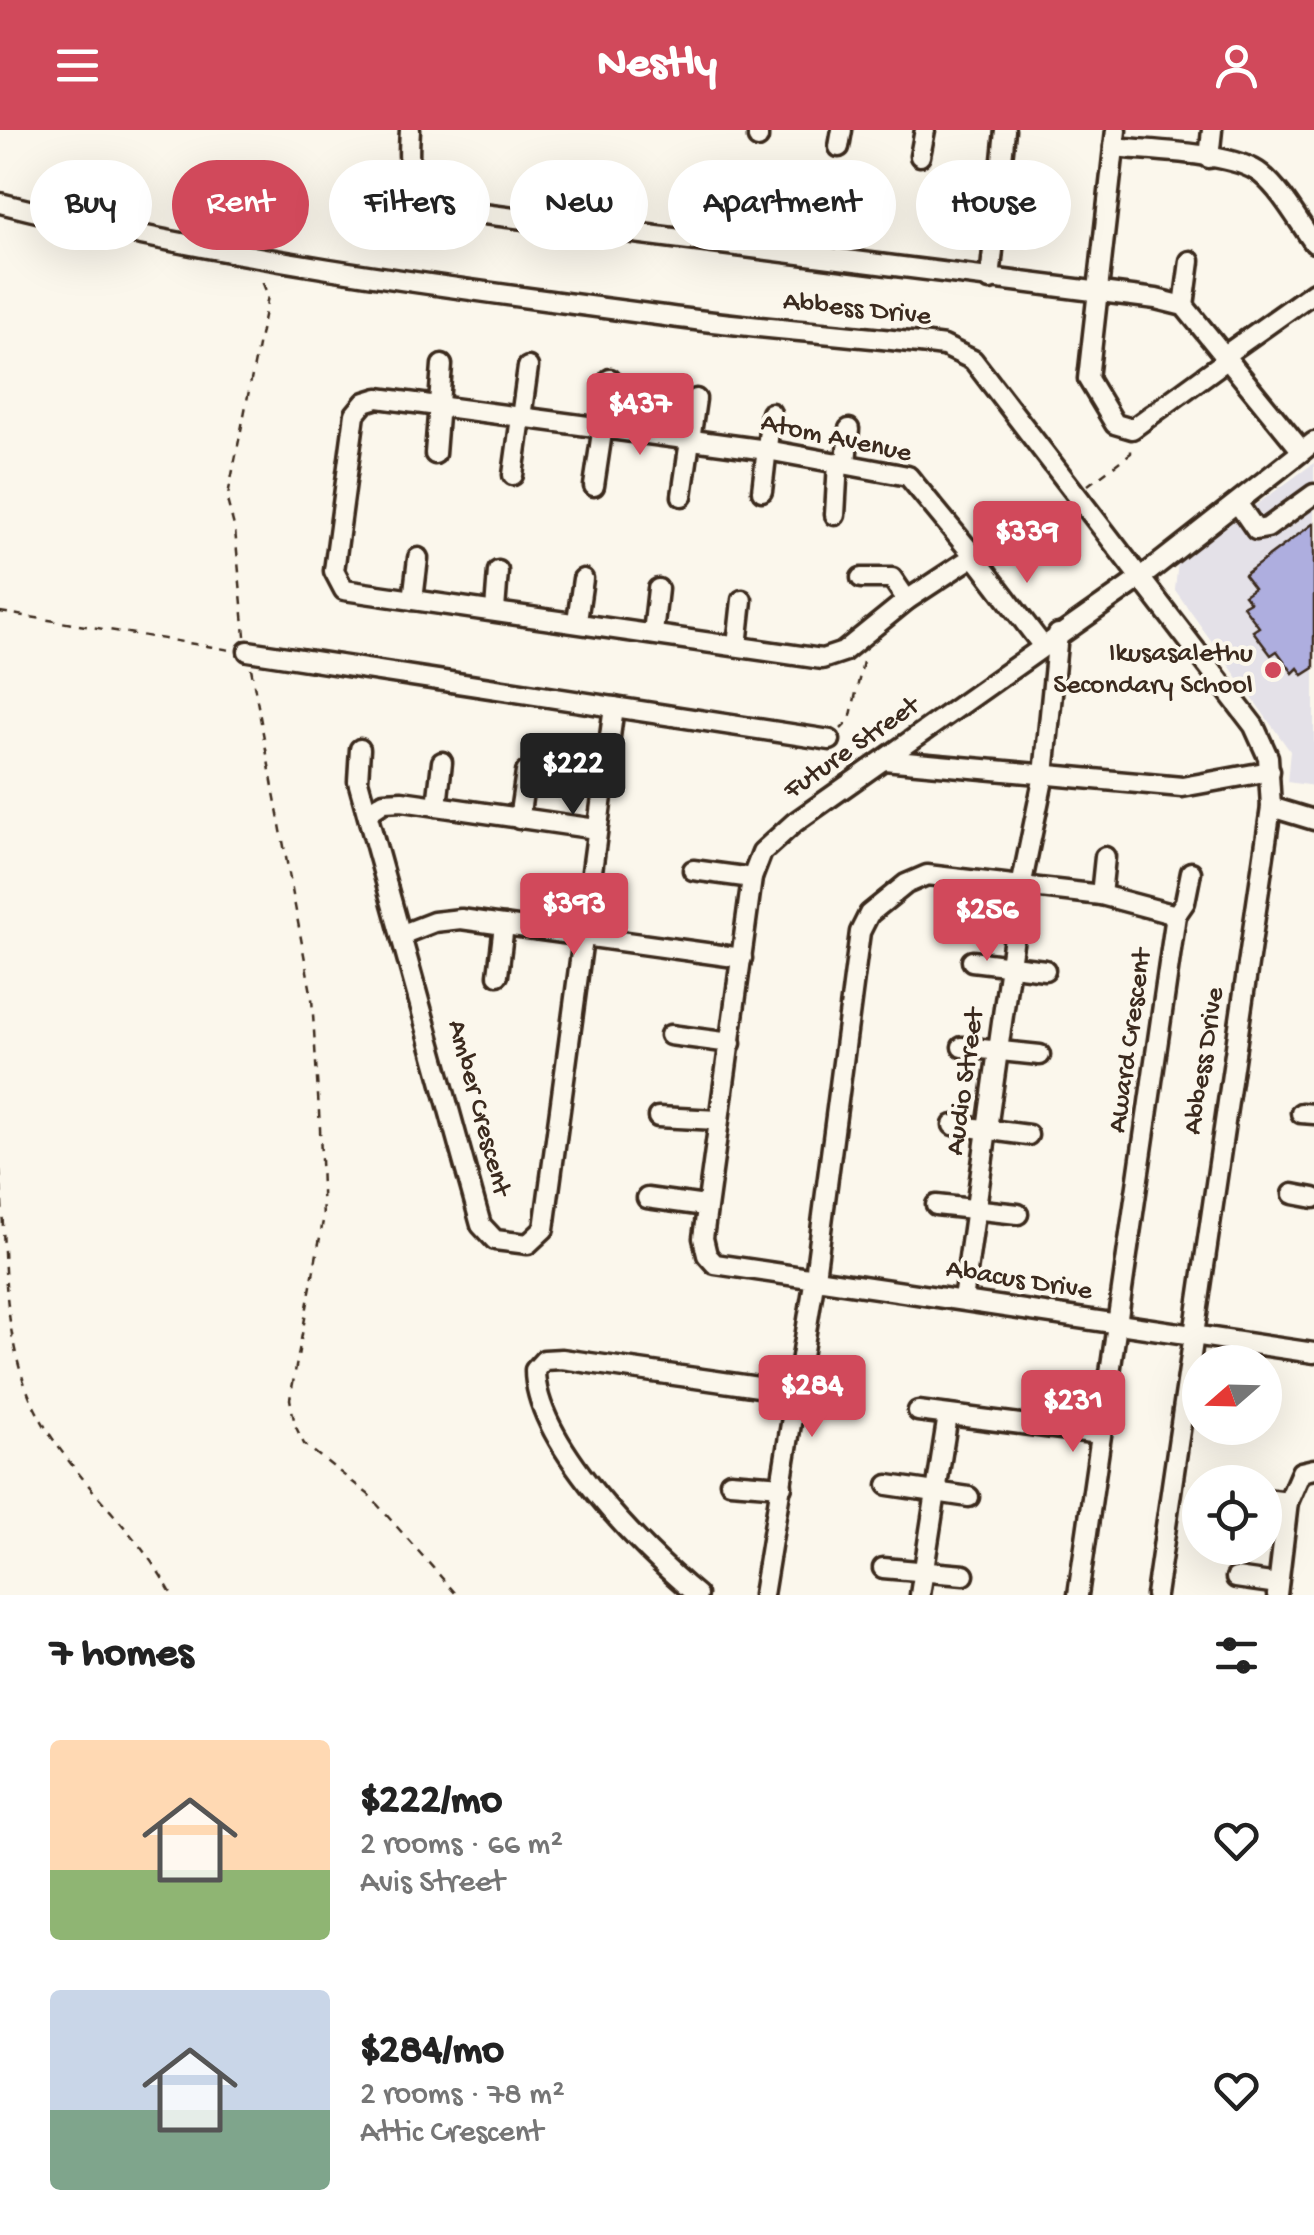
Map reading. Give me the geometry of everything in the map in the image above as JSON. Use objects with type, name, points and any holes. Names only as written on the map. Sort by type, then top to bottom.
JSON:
[{"type":"street","points":[[410,130],[413,185],[429,205],[609,233],[1098,292],[1184,306],[1226,358],[1308,446]]},
{"type":"street","points":[[920,156],[924,130]]},
{"type":"street","points":[[990,280],[1006,130]]},
{"type":"street","points":[[1209,158],[1212,130]]},
{"type":"street","points":[[1314,243],[1260,173],[1115,138],[1088,379],[1115,424],[1132,428],[1314,292]]},
{"type":"street","name":"Abbess Drive","points":[[0,202],[130,233],[397,280],[665,316],[944,346],[974,360],[1138,580],[1254,726],[1270,771],[1271,808],[1156,1595]]},
{"type":"street","points":[[1184,306],[1190,261]]},
{"type":"street","points":[[435,454],[442,365]]},
{"type":"street","points":[[513,475],[528,367]]},
{"type":"street","points":[[594,486],[610,378]]},
{"type":"street","name":"Atom Avenue","points":[[378,398],[440,407],[767,450],[914,479],[974,556],[908,600],[858,640],[822,659],[344,590],[334,577],[355,414],[364,402],[378,398]]},
{"type":"street","points":[[682,496],[696,399]]},
{"type":"street","points":[[762,491],[771,413]]},
{"type":"street","points":[[835,516],[850,429]]},
{"type":"street","name":"Future Street","points":[[715,1264],[704,1247],[705,1206],[752,878],[756,862],[770,842],[1138,580],[1308,446]]},
{"type":"street","points":[[1238,504],[1256,530],[1268,528],[1314,494]]},
{"type":"street","points":[[974,556],[1042,645]]},
{"type":"street","points":[[413,600],[418,558]]},
{"type":"street","points":[[494,610],[498,571]]},
{"type":"street","points":[[577,621],[583,578]]},
{"type":"street","points":[[860,578],[892,578],[908,600]]},
{"type":"street","points":[[653,632],[658,590]]},
{"type":"street","points":[[738,646],[742,600]]},
{"type":"street","name":"Audio Street","points":[[963,1300],[1021,886],[1044,775],[1058,634]]},
{"type":"street","points":[[248,651],[830,740]]},
{"type":"street","points":[[582,935],[614,708]]},
{"type":"street","points":[[360,750],[358,780],[402,934],[448,918],[742,958]]},
{"type":"street","points":[[884,760],[1182,787],[1270,771]]},
{"type":"street","points":[[438,806],[442,762]]},
{"type":"street","points":[[519,819],[526,772]]},
{"type":"street","points":[[369,812],[389,800],[596,829]]},
{"type":"street","points":[[1271,808],[1314,820]]},
{"type":"street","points":[[1101,896],[1104,857]]},
{"type":"street","points":[[693,870],[752,878]]},
{"type":"street","points":[[1176,916],[1185,902],[1191,872]]},
{"type":"street","name":"Award Crescent","points":[[763,1595],[814,1278],[864,922],[878,906],[922,876],[1101,896],[1176,916],[1078,1595]]},
{"type":"street","points":[[498,976],[504,925]]},
{"type":"street","name":"Amber Crescent","points":[[402,934],[481,1225],[495,1240],[512,1244],[531,1243],[544,1229],[582,935]]},
{"type":"street","points":[[972,961],[1044,970]]},
{"type":"street","points":[[670,1036],[731,1043]]},
{"type":"street","points":[[962,1047],[1040,1055]]},
{"type":"street","points":[[658,1117],[718,1120]]},
{"type":"street","points":[[953,1126],[1028,1135]]},
{"type":"street","points":[[1292,1194],[1314,1198]]},
{"type":"street","points":[[647,1198],[705,1206]]},
{"type":"street","points":[[936,1205],[1018,1214]]},
{"type":"street","name":"Abacus Drive","points":[[715,1264],[1314,1353]]},
{"type":"street","points":[[697,1595],[643,1550],[604,1505],[562,1443],[535,1370],[544,1360],[562,1359],[794,1392]]},
{"type":"street","points":[[918,1410],[1100,1434]]},
{"type":"street","points":[[920,1595],[948,1414]]},
{"type":"street","points":[[1236,1578],[1277,1589],[1288,1502],[1296,1476],[1314,1469]]},
{"type":"street","points":[[730,1482],[782,1486]]},
{"type":"street","points":[[888,1484],[970,1498]]},
{"type":"street","points":[[1282,1501],[1288,1502]]},
{"type":"street","points":[[882,1568],[964,1575]]},
{"type":"path","points":[[245,253],[268,296],[228,500],[235,530],[248,651],[312,998],[324,1221],[290,1399],[294,1425],[304,1444],[368,1494],[456,1595]]},
{"type":"path","points":[[1074,494],[1131,454],[1132,428]]},
{"type":"path","points":[[0,612],[248,651]]},
{"type":"path","points":[[830,740],[850,720],[864,655],[858,640]]},
{"type":"path","points":[[0,1170],[5,1265],[18,1362],[34,1405],[87,1485],[158,1569],[172,1595]]},
{"type":"shaded area","name":"Ikusasalethu Secondary School","points":[[1314,463],[1314,786],[1287,782],[1290,751],[1175,590],[1178,561]]},
{"type":"building","points":[[1314,523],[1314,668],[1303,675],[1298,668],[1293,673],[1277,651],[1271,655],[1253,631],[1259,627],[1243,606],[1250,602],[1244,595],[1254,588],[1244,575]]},
{"type":"place","name":"Ikusasalethu Secondary School","points":[[1273,670]]}]
